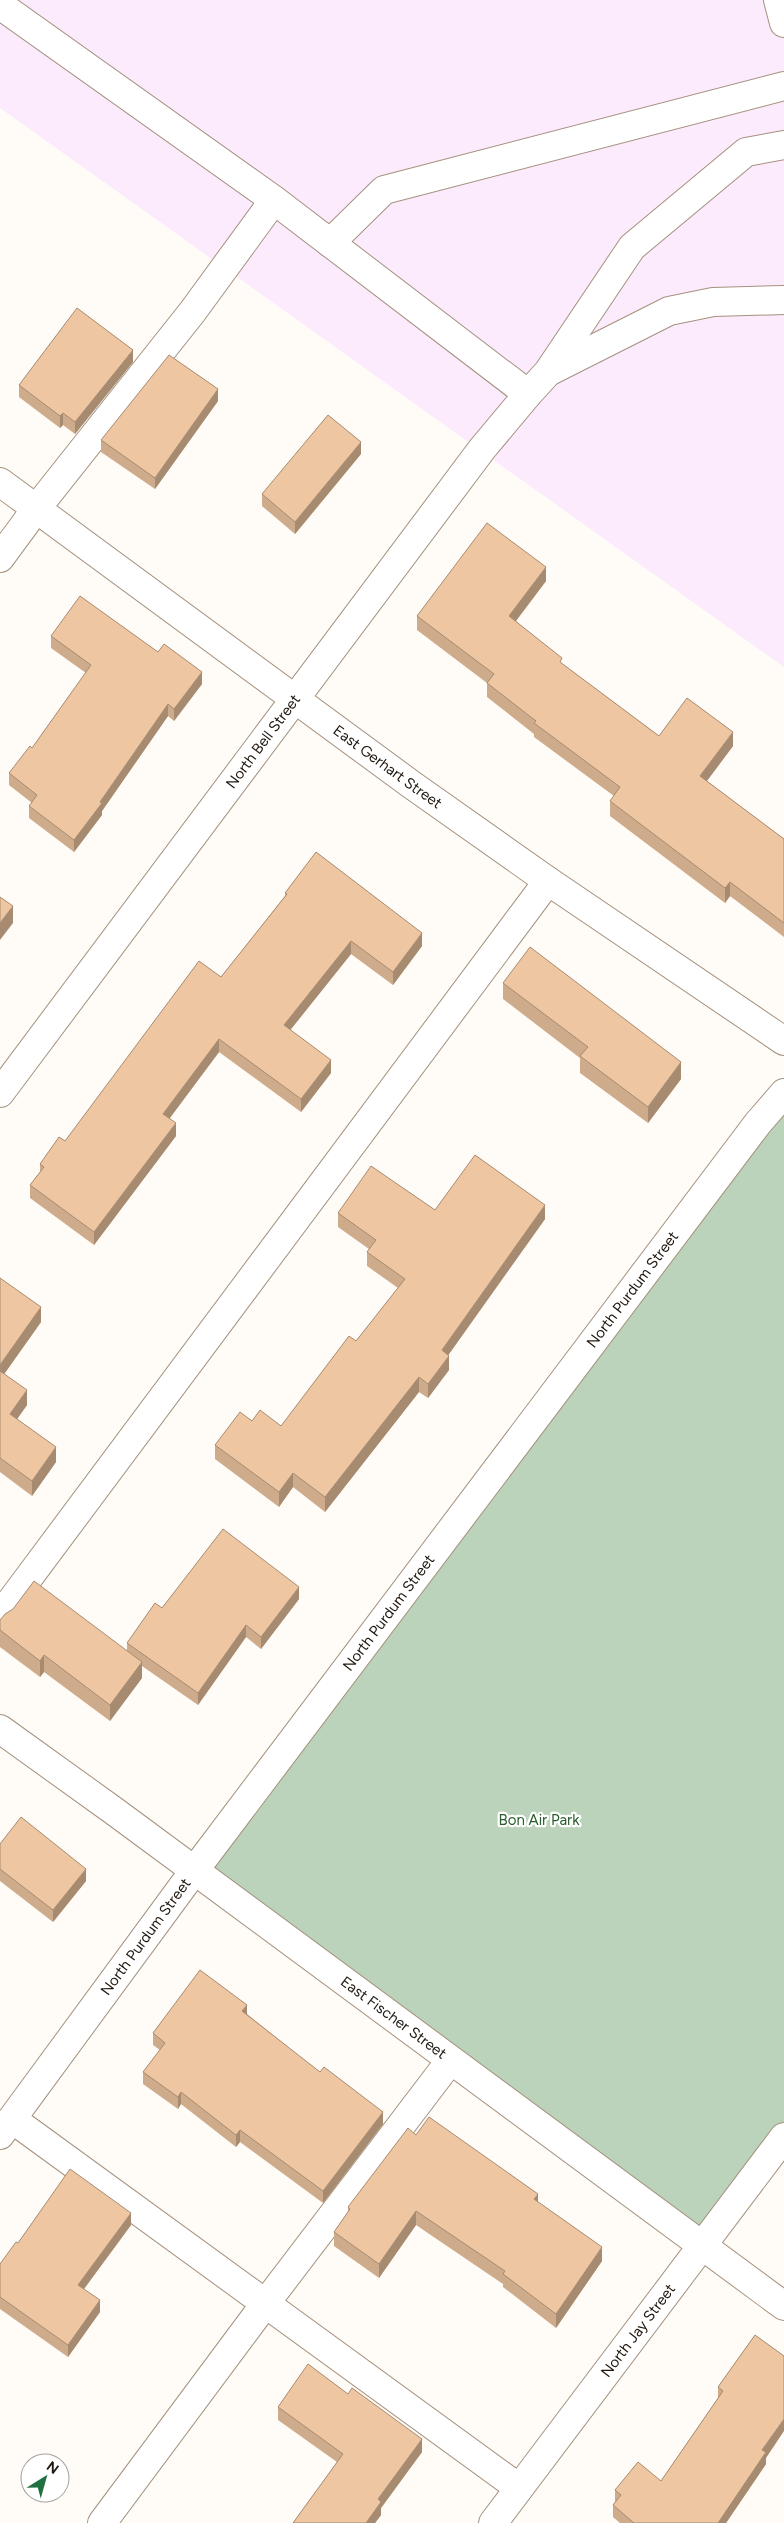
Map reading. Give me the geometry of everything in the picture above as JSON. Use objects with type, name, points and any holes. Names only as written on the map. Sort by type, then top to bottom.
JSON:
[{"type":"street","points":[[778,0],[784,23]]},
{"type":"street","points":[[0,5],[274,200],[528,394]]},
{"type":"street","points":[[330,243],[384,190],[784,86]]},
{"type":"street","points":[[548,372],[632,247],[746,152],[784,145]]},
{"type":"street","points":[[0,558],[36,509],[193,311],[274,200]]},
{"type":"street","points":[[548,372],[669,311],[713,302],[784,300]]},
{"type":"street","name":"North Bell Street","points":[[0,1093],[482,449],[548,372]]},
{"type":"street","name":"East Gerhart Street","points":[[0,482],[548,881],[784,1041]]},
{"type":"street","points":[[0,1616],[548,881]]},
{"type":"street","name":"North Purdum Street","points":[[6,2127],[194,1871],[752,1131],[784,1093]]},
{"type":"street","name":"East Fischer Street","points":[[0,1729],[701,2247],[784,2306]]},
{"type":"street","points":[[102,2523],[265,2304],[450,2061]]},
{"type":"street","points":[[6,2127],[265,2304],[519,2488]]},
{"type":"street","name":"North Jay Street","points":[[493,2523],[784,2137]]},
{"type":"shaded area","points":[[0,0],[784,0],[784,667],[0,108]]},
{"type":"green space","name":"Bon Air Park","points":[[784,1093],[784,2137],[701,2247],[194,1871]]},
{"type":"building","points":[[77,308],[133,350],[75,422],[63,413],[60,416],[19,385]]},
{"type":"building","points":[[169,355],[218,389],[155,478],[101,440]]},
{"type":"building","points":[[328,415],[361,442],[295,522],[262,494]]},
{"type":"building","points":[[487,523],[546,567],[509,616],[562,658],[560,662],[659,736],[687,698],[733,732],[700,776],[784,839],[784,923],[730,882],[725,888],[610,801],[620,787],[534,723],[536,721],[487,683],[494,674],[417,616]]},
{"type":"building","points":[[80,596],[158,652],[164,644],[202,672],[174,709],[168,704],[100,802],[102,803],[74,840],[29,806],[37,795],[9,773],[30,746],[32,748],[91,665],[51,636]]},
{"type":"building","points":[[316,852],[422,933],[393,972],[351,941],[284,1025],[331,1060],[301,1099],[219,1039],[163,1114],[176,1123],[94,1232],[30,1185],[44,1167],[40,1164],[59,1137],[65,1141],[199,961],[221,977],[287,894],[285,893]]},
{"type":"building","points":[[0,897],[13,906],[0,923]]},
{"type":"building","points":[[530,947],[681,1062],[648,1107],[580,1056],[588,1047],[503,983]]},
{"type":"building","points":[[475,1155],[545,1205],[442,1350],[449,1356],[428,1384],[419,1377],[325,1497],[293,1473],[279,1492],[215,1445],[240,1412],[252,1421],[260,1410],[281,1426],[349,1336],[356,1341],[405,1279],[367,1252],[376,1240],[338,1213],[371,1166],[435,1210]]},
{"type":"building","points":[[0,1278],[41,1307],[0,1365]]},
{"type":"building","points":[[0,1371],[27,1390],[10,1414],[56,1447],[32,1481],[0,1458]]},
{"type":"building","points":[[223,1529],[299,1587],[261,1637],[246,1625],[198,1693],[127,1643],[155,1603],[162,1608]]},
{"type":"building","points":[[34,1581],[142,1662],[110,1705],[44,1655],[40,1661],[0,1630],[0,1620],[13,1609]]},
{"type":"building","points":[[21,1817],[86,1869],[53,1910],[0,1869],[0,1844]]},
{"type":"building","points":[[200,1970],[247,2005],[242,2011],[320,2072],[324,2067],[383,2112],[323,2191],[240,2130],[236,2135],[181,2092],[178,2097],[143,2072],[165,2043],[153,2033]]},
{"type":"building","points":[[429,2117],[538,2194],[534,2199],[602,2247],[556,2314],[503,2274],[505,2271],[416,2211],[379,2264],[334,2232],[350,2209],[348,2207],[408,2128],[416,2135]]},
{"type":"building","points":[[70,2169],[131,2213],[78,2285],[100,2300],[68,2345],[0,2297],[0,2264],[16,2242],[18,2243]]},
{"type":"building","points":[[755,2335],[784,2356],[784,2419],[762,2450],[766,2452],[718,2523],[634,2523],[613,2505],[621,2495],[615,2490],[638,2462],[661,2481],[723,2391],[718,2387]]},
{"type":"building","points":[[308,2364],[348,2394],[352,2388],[422,2439],[378,2499],[381,2502],[366,2523],[293,2523],[343,2454],[278,2407]]}]
